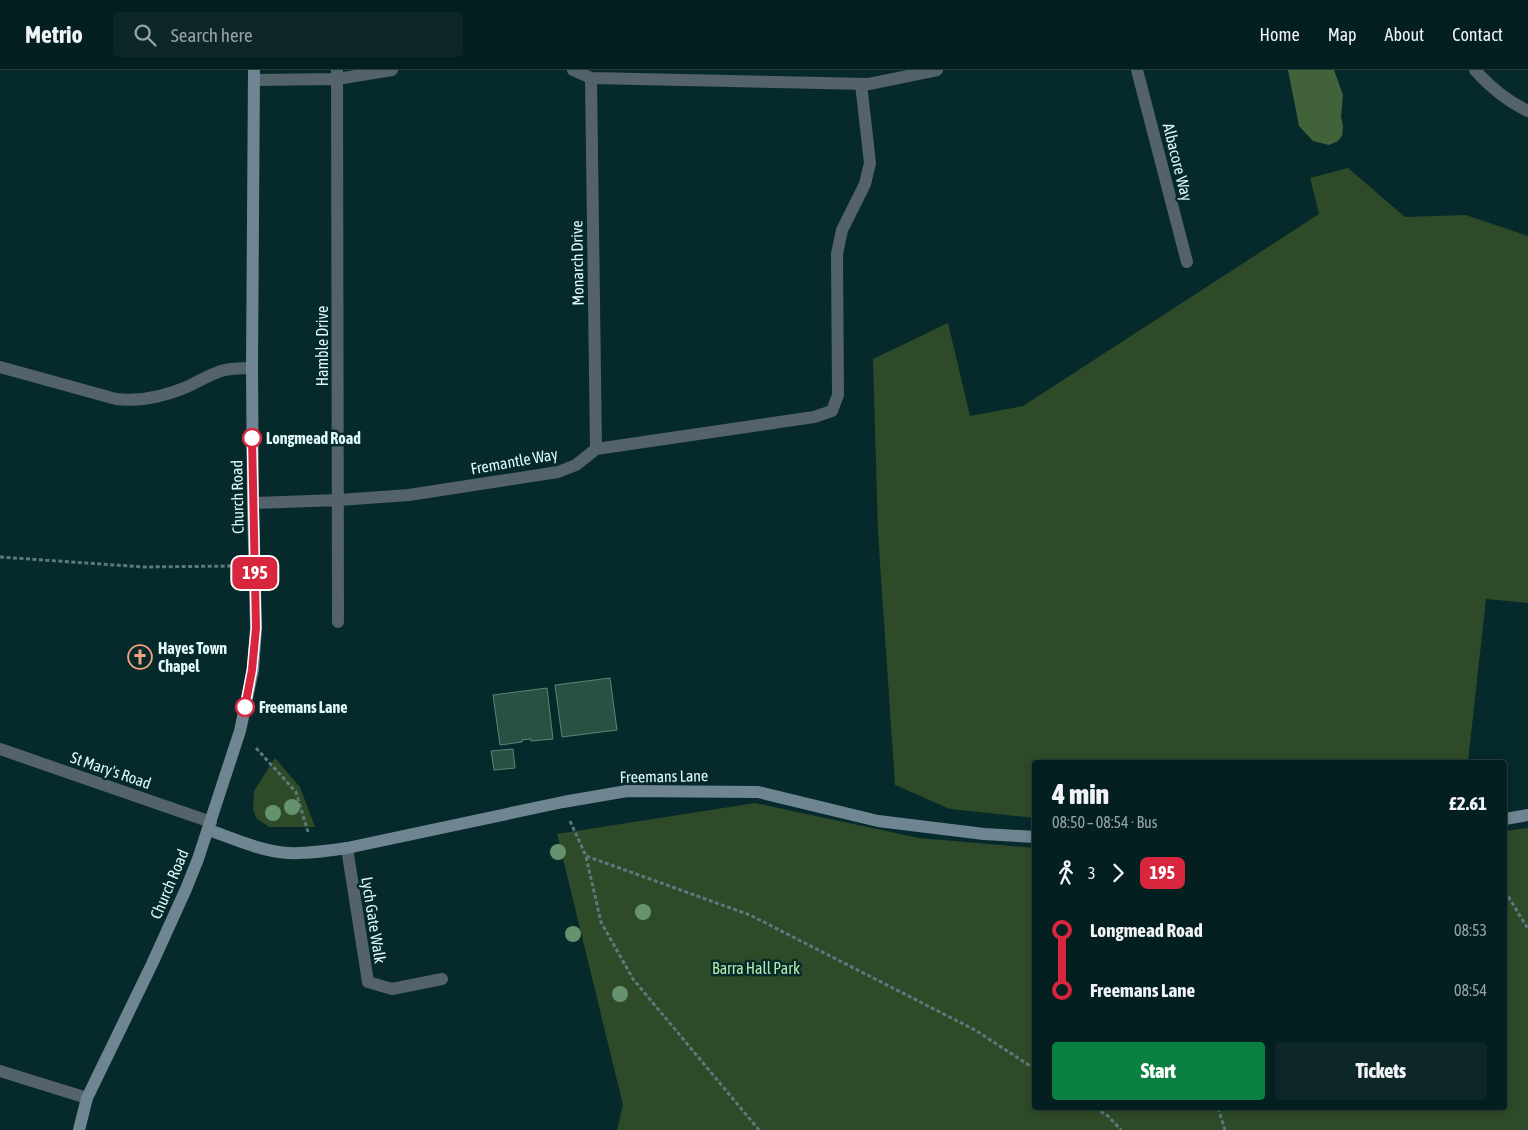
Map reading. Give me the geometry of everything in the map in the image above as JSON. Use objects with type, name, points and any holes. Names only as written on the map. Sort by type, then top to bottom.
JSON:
[{"type":"street","points":[[254,75],[337,75],[392,70]]},
{"type":"street","points":[[573,70],[591,78],[861,84],[936,70]]},
{"type":"street","name":"Albacore Way","points":[[1138,70],[1187,262]]},
{"type":"street","points":[[1475,70],[1509,101],[1528,111]]},
{"type":"street","name":"Church Road","points":[[79,1130],[87,1098],[179,906],[210,826],[240,731],[252,670],[256,628],[252,368],[254,75]]},
{"type":"street","name":"Hamble Drive","points":[[337,75],[338,622]]},
{"type":"street","name":"Monarch Drive","points":[[591,78],[596,448]]},
{"type":"street","points":[[596,448],[814,418],[832,411],[838,395],[837,254],[842,230],[866,184],[870,162],[861,84]]},
{"type":"street","points":[[0,367],[127,401],[168,394],[231,368],[252,368]]},
{"type":"street","name":"Fremantle Way","points":[[253,502],[339,500],[409,495],[558,472],[576,464],[596,448]]},
{"type":"street","name":"St Mary's Road","points":[[0,749],[210,826]]},
{"type":"street","name":"Freemans Lane","points":[[210,826],[263,849],[287,853],[313,852],[347,848],[563,802],[626,791],[758,792],[878,821],[984,834],[1032,837]]},
{"type":"street","points":[[1507,819],[1528,815]]},
{"type":"street","name":"Lych Gate Walk","points":[[347,848],[368,982],[392,988],[442,979]]},
{"type":"street","points":[[0,1071],[87,1098]]},
{"type":"path","points":[[0,557],[144,567],[255,566]]},
{"type":"path","points":[[240,731],[296,792],[313,852]]},
{"type":"path","points":[[563,802],[574,832],[586,856],[601,922],[633,980],[759,1130]]},
{"type":"path","points":[[586,856],[750,915],[974,1030],[1032,1067]]},
{"type":"path","points":[[1507,894],[1528,929]]},
{"type":"path","points":[[1098,1110],[1108,1116],[1121,1130]]},
{"type":"path","points":[[1219,1110],[1225,1130]]},
{"type":"green space","points":[[1288,70],[1334,70],[1343,95],[1342,136],[1338,141],[1329,145],[1313,141],[1299,126]]},
{"type":"green space","points":[[1348,168],[1405,217],[1466,215],[1528,236],[1528,603],[1486,599],[1468,760],[1032,760],[1032,818],[950,809],[895,785],[878,533],[873,359],[948,323],[970,416],[1023,406],[1319,214],[1310,178]]},
{"type":"green space","points":[[275,758],[300,787],[315,827],[269,827],[257,819],[253,810],[254,791]]},
{"type":"green space","name":"Barra Hall Park","points":[[755,803],[919,838],[1032,848],[1032,1110],[1507,1110],[1507,831],[1528,828],[1528,1130],[617,1130],[623,1105],[557,834]]},
{"type":"building","points":[[610,678],[617,730],[562,737],[555,685]]},
{"type":"building","points":[[547,688],[553,739],[522,740],[522,742],[500,745],[493,695]]},
{"type":"building","points":[[513,749],[515,768],[494,770],[491,751]]},
{"type":"bus line","name":"195","points":[[245,707],[252,670],[256,628],[252,438]]},
{"type":"place","name":"Longmead Road","points":[[252,438]]},
{"type":"place","name":"Hayes Town Chapel","points":[[140,657]]},
{"type":"place","name":"Freemans Lane","points":[[245,707]]}]
